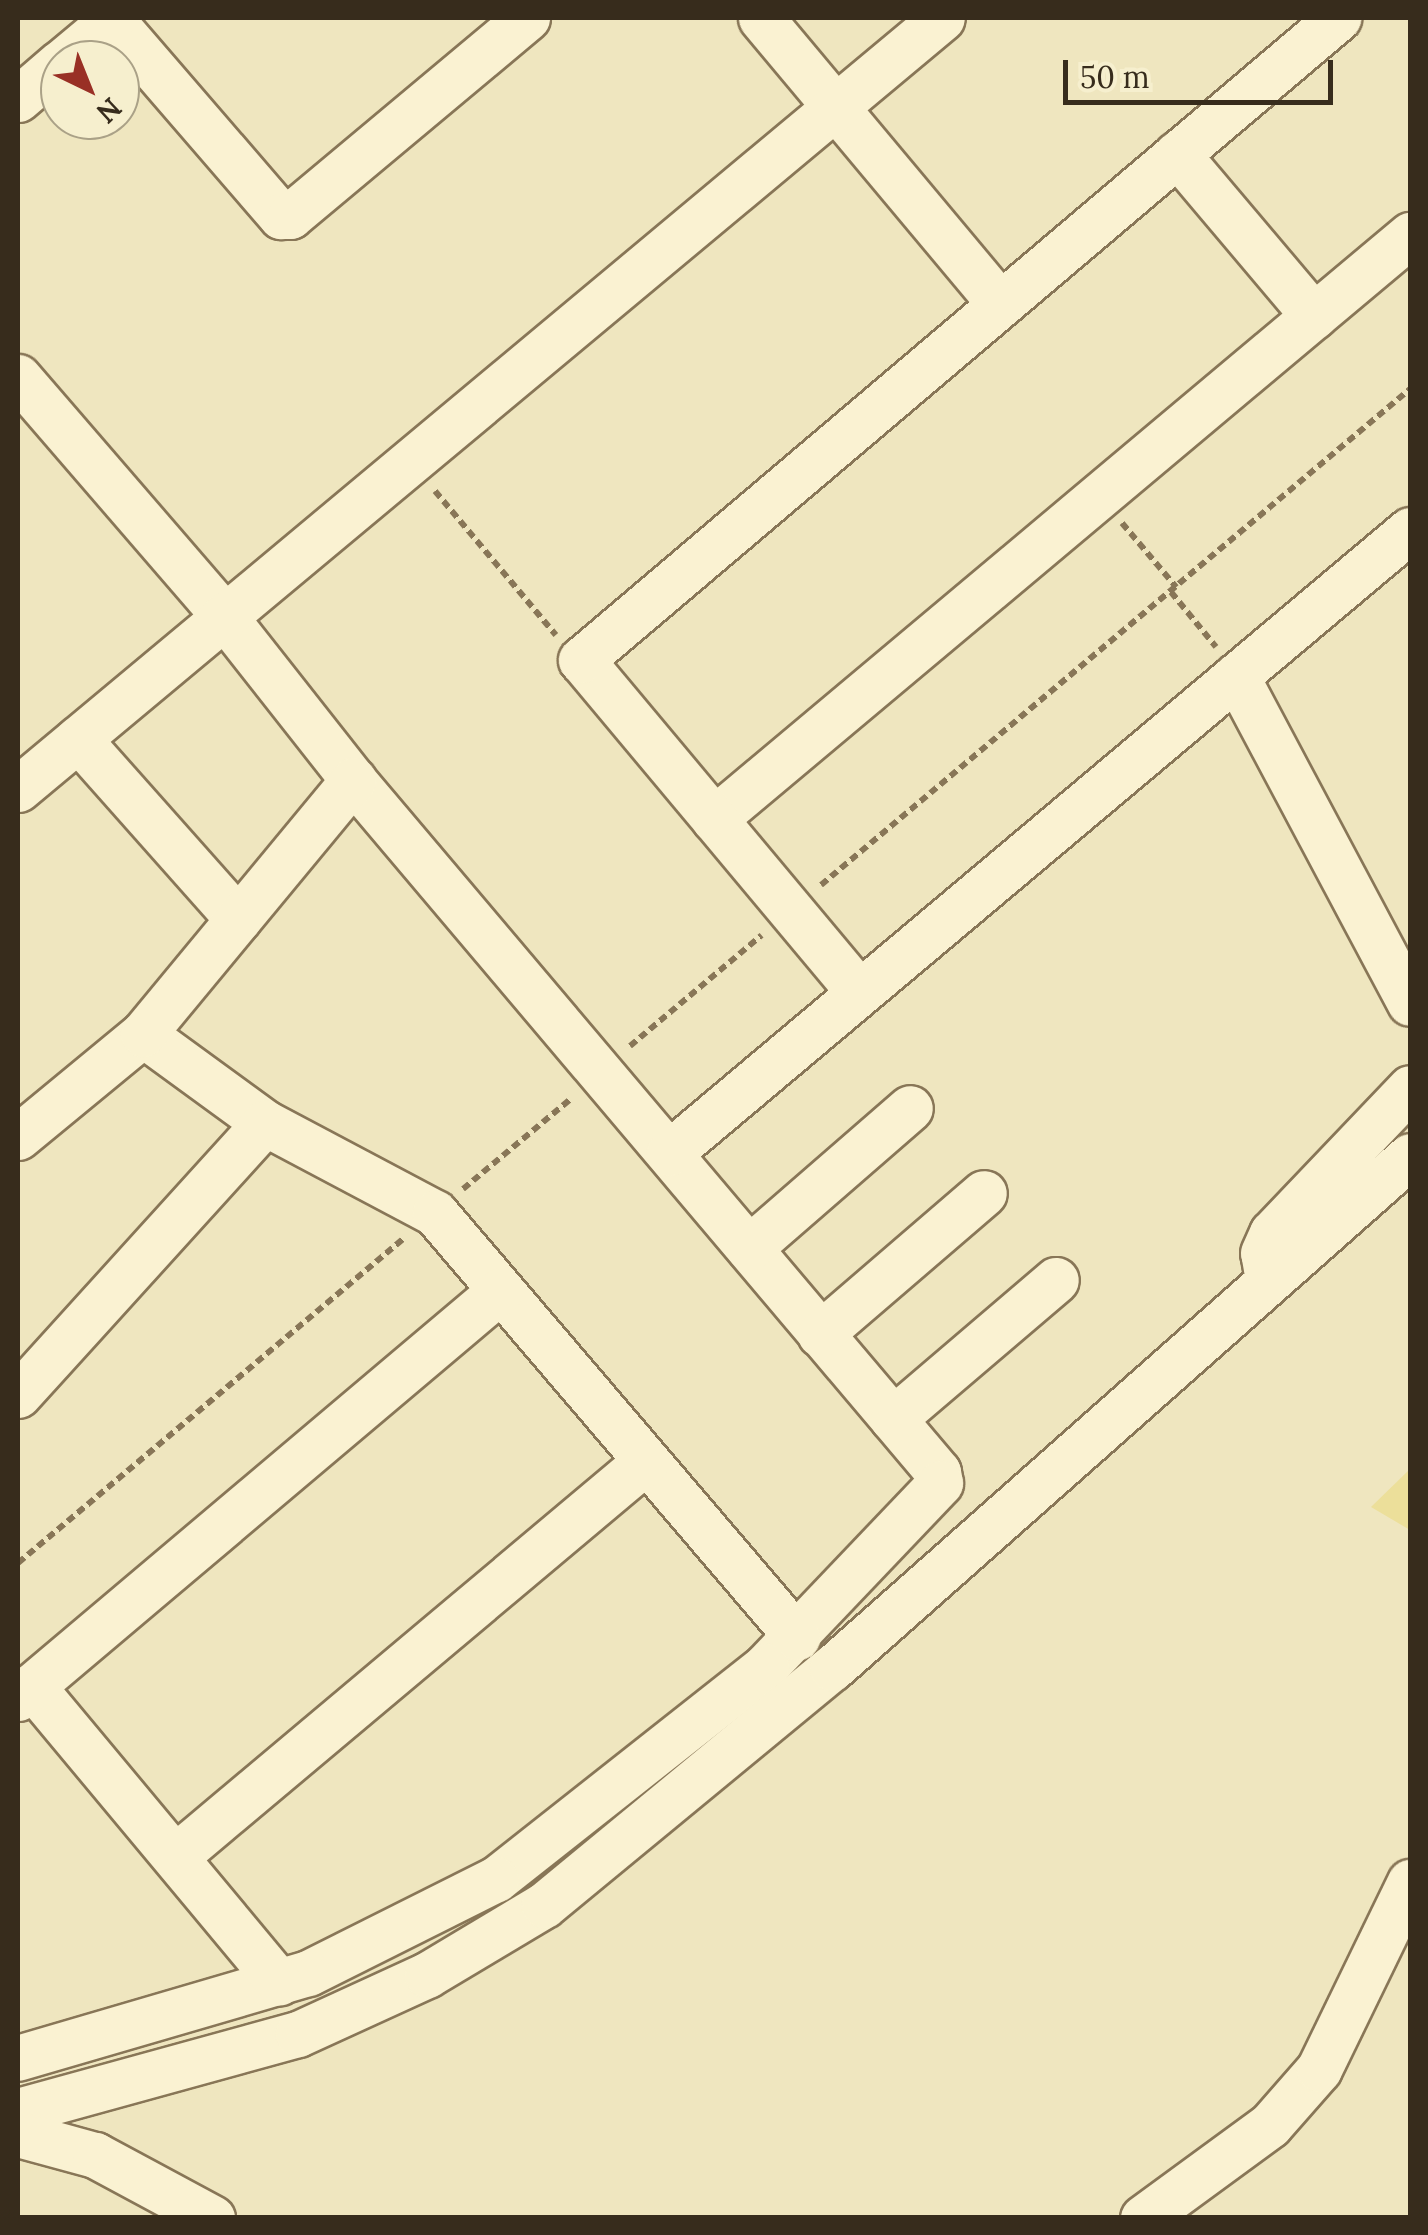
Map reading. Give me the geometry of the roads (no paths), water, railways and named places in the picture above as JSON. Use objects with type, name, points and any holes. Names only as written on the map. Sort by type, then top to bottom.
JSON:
[{"type":"street","points":[[86,40],[111,18],[280,216],[290,216],[528,18]]},
{"type":"street","points":[[761,18],[1000,304]]},
{"type":"street","points":[[18,789],[942,18]]},
{"type":"street","points":[[860,992],[581,660],[1338,18]]},
{"type":"street","points":[[18,98],[40,80]]},
{"type":"street","points":[[1176,154],[1314,316]]},
{"type":"street","points":[[714,819],[1410,235]]},
{"type":"street","points":[[18,377],[224,616],[353,780],[892,1419],[940,1482],[796,1637],[496,1879],[350,1954],[278,1982],[18,2058]]},
{"type":"street","points":[[668,1153],[1410,530]]},
{"type":"street","points":[[1236,676],[1410,1003]]},
{"type":"street","points":[[78,739],[238,919]]},
{"type":"street","points":[[18,1137],[144,1034],[353,780]]},
{"type":"street","points":[[144,1034],[265,1124],[434,1213],[796,1637]]},
{"type":"street","points":[[1268,1280],[1264,1254],[1272,1233],[1410,1088]]},
{"type":"street","points":[[749,1248],[910,1108]]},
{"type":"street","points":[[18,1395],[265,1124]]},
{"type":"street","points":[[18,2111],[298,2034],[427,1975],[544,1904],[817,1681],[1410,1156]]},
{"type":"street","points":[[820,1334],[984,1194]]},
{"type":"street","points":[[892,1419],[1056,1280]]},
{"type":"street","points":[[278,1982],[176,1856],[24,1692],[501,1290]]},
{"type":"street","points":[[176,1856],[646,1461]]},
{"type":"street","points":[[1143,2218],[1270,2125],[1319,2069],[1410,1882]]},
{"type":"street","points":[[18,2134],[95,2155],[212,2218]]}]
